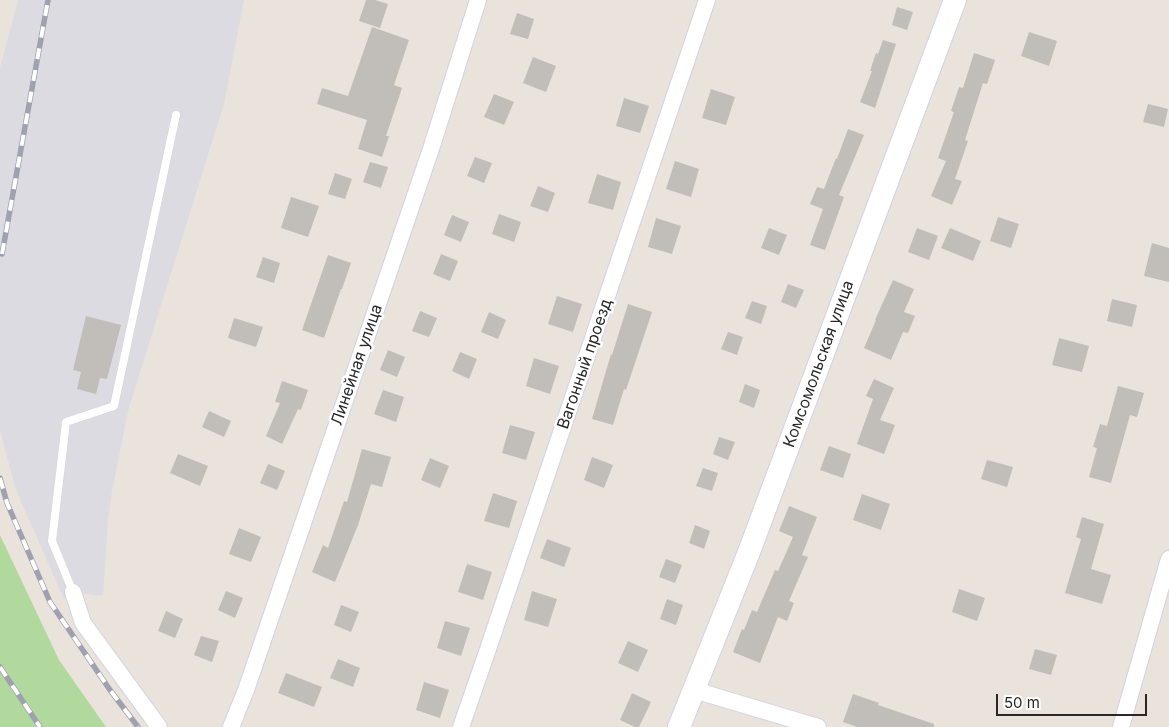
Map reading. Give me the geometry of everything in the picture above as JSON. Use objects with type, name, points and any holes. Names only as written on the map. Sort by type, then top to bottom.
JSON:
[{"type":"main road","name":"Комсомольская улица","points":[[679,727],[749,552],[955,0]]},
{"type":"street","name":"Линейная улица","points":[[231,727],[249,681],[431,149],[478,0]]},
{"type":"street","name":"Вагонный проезд","points":[[460,727],[707,0]]},
{"type":"street","points":[[1121,727],[1169,559]]},
{"type":"street","points":[[73,592],[83,623],[159,727]]},
{"type":"street","points":[[694,690],[818,727]]},
{"type":"lane","points":[[73,592],[52,541],[66,422],[114,406],[176,115]]},
{"type":"shaded area","points":[[18,0],[244,0],[224,104],[128,411],[108,520],[103,596],[73,592],[64,599],[16,490],[0,431],[0,68]]},
{"type":"green space","points":[[0,535],[59,660],[106,727],[0,727]]},
{"type":"building","points":[[366,0],[375,0],[388,4],[380,28],[359,21]]},
{"type":"building","points":[[897,7],[913,12],[907,30],[892,25]]},
{"type":"building","points":[[517,13],[534,19],[528,39],[510,34]]},
{"type":"building","points":[[372,27],[409,40],[394,85],[402,88],[386,136],[389,136],[382,157],[358,149],[367,120],[317,104],[322,88],[348,96]]},
{"type":"building","points":[[1029,32],[1057,41],[1049,66],[1021,56]]},
{"type":"building","points":[[883,40],[896,44],[875,108],[860,102],[872,71],[870,71],[876,53],[878,54]]},
{"type":"building","points":[[974,53],[995,60],[987,84],[983,83],[965,140],[968,141],[955,179],[962,181],[952,205],[931,196],[946,161],[938,158],[954,112],[951,111],[959,87],[963,88]]},
{"type":"building","points":[[533,57],[556,66],[546,92],[523,83]]},
{"type":"building","points":[[711,89],[735,97],[726,125],[702,118]]},
{"type":"building","points":[[494,94],[514,102],[504,125],[484,117]]},
{"type":"building","points":[[624,98],[649,106],[640,133],[616,126]]},
{"type":"building","points":[[1148,104],[1168,109],[1164,127],[1143,122]]},
{"type":"building","points":[[848,129],[864,135],[839,195],[844,197],[825,250],[810,245],[823,209],[810,204],[817,187],[824,189]]},
{"type":"building","points":[[475,157],[492,163],[484,183],[467,176]]},
{"type":"building","points":[[675,161],[699,169],[691,197],[666,189]]},
{"type":"building","points":[[370,162],[388,167],[381,188],[363,182]]},
{"type":"building","points":[[335,173],[352,179],[345,199],[328,194]]},
{"type":"building","points":[[597,174],[621,182],[613,210],[588,203]]},
{"type":"building","points":[[538,186],[555,193],[548,212],[530,206]]},
{"type":"building","points":[[291,197],[319,206],[308,237],[281,228]]},
{"type":"building","points":[[499,214],[521,222],[514,242],[492,234]]},
{"type":"building","points":[[452,215],[469,222],[461,242],[444,235]]},
{"type":"building","points":[[998,217],[1019,224],[1011,248],[990,241]]},
{"type":"building","points":[[656,218],[681,226],[672,254],[648,247]]},
{"type":"building","points":[[769,228],[787,235],[779,255],[761,248]]},
{"type":"building","points":[[917,228],[938,236],[929,260],[908,252]]},
{"type":"building","points":[[950,228],[981,241],[973,261],[941,248]]},
{"type":"building","points":[[1152,243],[1169,248],[1169,282],[1144,276]]},
{"type":"building","points":[[441,254],[458,261],[450,281],[433,274]]},
{"type":"building","points":[[328,255],[351,263],[324,338],[302,330]]},
{"type":"building","points":[[263,257],[280,263],[274,283],[256,277]]},
{"type":"building","points":[[893,280],[914,289],[904,312],[915,316],[908,333],[903,332],[891,360],[864,348]]},
{"type":"building","points":[[788,284],[804,290],[796,308],[781,302]]},
{"type":"building","points":[[557,296],[582,304],[573,332],[548,324]]},
{"type":"building","points":[[1112,299],[1137,305],[1132,327],[1107,321]]},
{"type":"building","points":[[752,301],[767,306],[761,324],[745,318]]},
{"type":"building","points":[[628,304],[652,312],[613,425],[592,419]]},
{"type":"building","points":[[420,311],[437,318],[429,337],[412,331]]},
{"type":"building","points":[[489,312],[506,320],[498,339],[481,332]]},
{"type":"building","points":[[86,316],[121,325],[107,379],[100,378],[96,394],[77,389],[81,372],[73,370]]},
{"type":"building","points":[[234,318],[263,327],[256,347],[228,338]]},
{"type":"building","points":[[728,332],[743,337],[737,355],[721,349]]},
{"type":"building","points":[[1059,338],[1089,346],[1082,372],[1052,365]]},
{"type":"building","points":[[388,350],[405,357],[397,377],[380,370]]},
{"type":"building","points":[[460,352],[477,359],[469,379],[452,371]]},
{"type":"building","points":[[534,358],[559,366],[550,394],[526,386]]},
{"type":"building","points":[[874,379],[894,388],[880,420],[895,425],[884,454],[857,444],[873,399],[866,396]]},
{"type":"building","points":[[282,381],[308,390],[301,410],[298,409],[282,444],[266,436],[280,403],[275,402]]},
{"type":"building","points":[[745,384],[760,390],[754,408],[739,402]]},
{"type":"building","points":[[1118,386],[1144,393],[1137,417],[1130,415],[1111,483],[1089,477],[1097,448],[1093,447],[1100,424],[1107,426]]},
{"type":"building","points":[[383,390],[404,397],[396,422],[374,414]]},
{"type":"building","points":[[209,411],[231,421],[224,437],[202,427]]},
{"type":"building","points":[[510,425],[535,432],[526,460],[502,453]]},
{"type":"building","points":[[719,437],[735,442],[728,460],[713,454]]},
{"type":"building","points":[[829,446],[851,454],[843,478],[820,470]]},
{"type":"building","points":[[362,449],[391,457],[382,487],[371,484],[358,525],[335,582],[312,572],[323,545],[328,548],[344,501],[347,502]]},
{"type":"building","points":[[178,454],[208,466],[200,486],[170,473]]},
{"type":"building","points":[[592,457],[613,465],[604,488],[584,480]]},
{"type":"building","points":[[430,458],[449,466],[440,488],[421,480]]},
{"type":"building","points":[[987,460],[1013,467],[1007,487],[981,479]]},
{"type":"building","points":[[268,464],[285,471],[277,490],[260,483]]},
{"type":"building","points":[[703,468],[718,473],[712,491],[696,486]]},
{"type":"building","points":[[493,493],[517,501],[509,528],[484,521]]},
{"type":"building","points":[[862,494],[890,504],[881,530],[853,520]]},
{"type":"building","points":[[789,506],[817,517],[802,555],[808,557],[789,601],[794,603],[787,621],[778,617],[760,663],[733,652],[752,610],[757,612],[775,570],[778,571],[793,537],[779,531]]},
{"type":"building","points":[[1082,517],[1104,524],[1091,569],[1111,575],[1102,604],[1065,593],[1081,539],[1076,537]]},
{"type":"building","points":[[695,525],[710,531],[704,549],[689,543]]},
{"type":"building","points":[[239,528],[261,537],[251,562],[229,554]]},
{"type":"building","points":[[547,539],[571,548],[564,567],[540,558]]},
{"type":"building","points":[[666,559],[682,565],[675,583],[659,577]]},
{"type":"building","points":[[467,564],[492,572],[483,600],[458,592]]},
{"type":"building","points":[[959,589],[985,598],[977,621],[952,612]]},
{"type":"building","points":[[226,591],[243,598],[235,618],[218,610]]},
{"type":"building","points":[[532,591],[557,599],[548,627],[524,620]]},
{"type":"building","points":[[667,599],[683,605],[676,625],[660,619]]},
{"type":"building","points":[[341,605],[359,612],[351,632],[334,625]]},
{"type":"building","points":[[166,611],[183,619],[175,638],[158,631]]},
{"type":"building","points":[[445,621],[470,628],[461,656],[437,648]]},
{"type":"building","points":[[201,636],[219,641],[212,662],[194,655]]},
{"type":"building","points":[[628,641],[648,650],[638,672],[618,663]]},
{"type":"building","points":[[1035,649],[1057,655],[1051,675],[1029,669]]},
{"type":"building","points":[[338,659],[360,668],[353,687],[330,678]]},
{"type":"building","points":[[286,673],[322,687],[314,707],[278,693]]},
{"type":"building","points":[[424,682],[449,690],[440,718],[416,710]]},
{"type":"building","points":[[632,693],[651,702],[639,727],[620,720]]},
{"type":"building","points":[[853,694],[879,703],[878,705],[934,724],[934,727],[857,727],[843,722]]},
{"type":"railway","points":[[2,254],[48,0]]},
{"type":"railway","points":[[0,478],[7,503],[50,602],[110,690],[138,727]]},
{"type":"railway","points":[[0,667],[40,727]]}]
